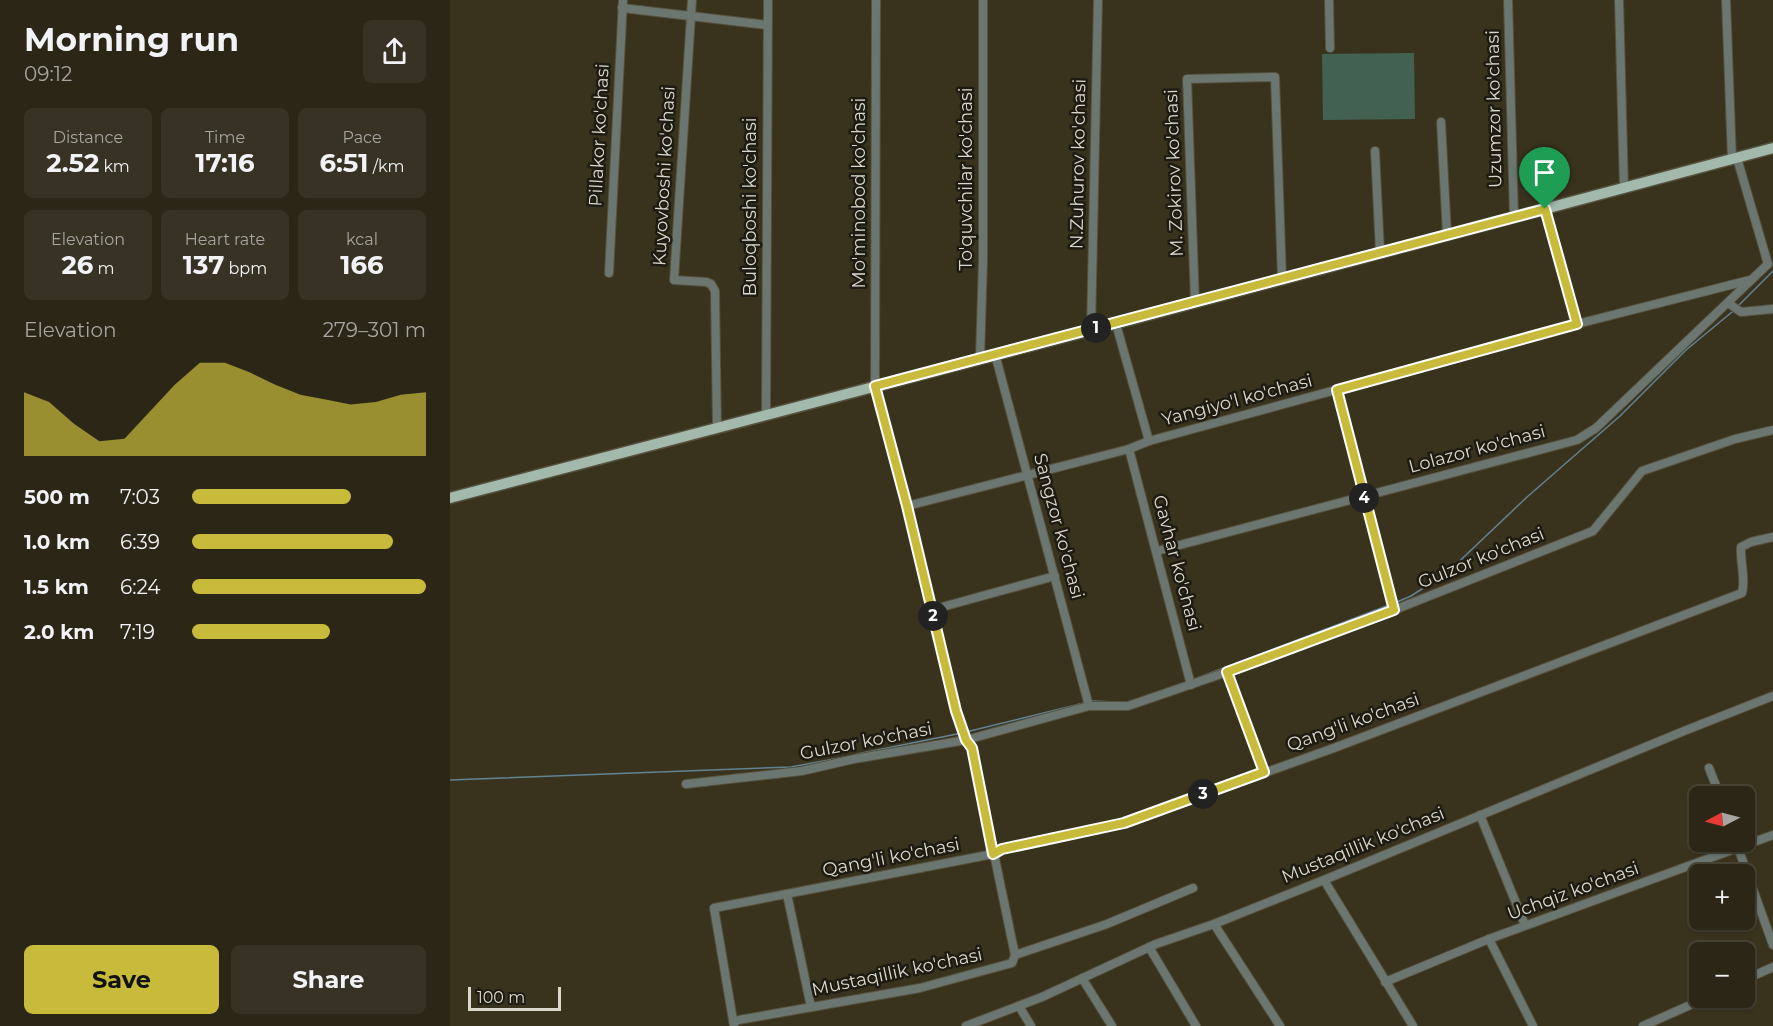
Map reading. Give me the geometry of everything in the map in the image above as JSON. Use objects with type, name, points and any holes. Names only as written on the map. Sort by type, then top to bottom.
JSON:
[{"type":"main road","points":[[450,498],[1116,324],[1773,148]]},
{"type":"street","name":"Kuyovboshi ko'chasi","points":[[692,0],[674,280],[706,282],[711,284],[715,291],[717,428]]},
{"type":"street","name":"Buloqboshi ko'chasi","points":[[766,414],[768,0]]},
{"type":"street","name":"Mo'minobod ko'chasi","points":[[876,0],[875,386],[907,506],[956,711],[966,740],[972,748],[1015,955]]},
{"type":"street","name":"To'quvchilar ko'chasi","points":[[980,358],[983,0]]},
{"type":"street","name":"N.Zuhurov ko'chasi","points":[[1091,330],[1098,0]]},
{"type":"street","points":[[1329,0],[1330,48]]},
{"type":"street","name":"Uzumzor ko'chasi","points":[[1508,0],[1514,217]]},
{"type":"street","points":[[1619,0],[1624,189]]},
{"type":"street","points":[[1726,0],[1735,158],[1770,262]]},
{"type":"street","points":[[623,4],[768,25]]},
{"type":"street","name":"Pillakor ko'chasi","points":[[609,273],[623,4]]},
{"type":"street","name":"M. Zokirov ko'chasi","points":[[1195,303],[1187,79],[1275,77],[1282,279]]},
{"type":"street","points":[[1441,122],[1447,235]]},
{"type":"street","points":[[1375,151],[1380,252]]},
{"type":"street","points":[[1545,209],[1577,324]]},
{"type":"street","name":"Lolazor ko'chasi","points":[[1157,551],[1577,440],[1596,428],[1770,262]]},
{"type":"street","name":"Yangiyo'l ko'chasi","points":[[907,506],[1129,449],[1149,441],[1577,324],[1750,280]]},
{"type":"street","points":[[1728,303],[1741,312],[1773,309]]},
{"type":"street","points":[[1116,324],[1149,441]]},
{"type":"street","name":"Sangzor ko'chasi","points":[[995,354],[1089,706]]},
{"type":"street","points":[[1337,390],[1394,610]]},
{"type":"street","name":"Gulzor ko'chasi","points":[[686,784],[802,771],[854,759],[966,740],[1089,706],[1128,706],[1394,610],[1593,531],[1642,471],[1735,439],[1773,430]]},
{"type":"street","name":"Gavhar ko'chasi","points":[[1129,449],[1191,685]]},
{"type":"street","name":"Qang'li ko'chasi","points":[[734,1024],[714,908],[993,854],[1002,849],[1124,823],[1334,748],[1742,593],[1744,582],[1740,561],[1741,548],[1751,542],[1773,537]]},
{"type":"street","points":[[931,610],[1055,576]]},
{"type":"street","points":[[1227,672],[1264,772]]},
{"type":"street","name":"Mustaqillik ko'chasi","points":[[966,1026],[1019,1006],[1149,947],[1324,880],[1773,696]]},
{"type":"street","points":[[1709,768],[1716,786]]},
{"type":"street","points":[[1480,815],[1525,925]]},
{"type":"street","name":"Uchqiz ko'chasi","points":[[1755,840],[1773,835]]},
{"type":"street","name":"Uchqiz ko'chasi","points":[[1385,982],[1525,925],[1719,852]]},
{"type":"street","points":[[1740,852],[1773,945]]},
{"type":"street","points":[[1324,880],[1413,1026]]},
{"type":"street","name":"Mustaqillik ko'chasi","points":[[734,1024],[811,1007],[920,988],[1012,963],[1015,955],[1107,924],[1193,888]]},
{"type":"street","points":[[788,894],[811,1007]]},
{"type":"street","points":[[1214,924],[1280,1026]]},
{"type":"street","points":[[1489,939],[1533,1026]]},
{"type":"street","points":[[1149,947],[1196,1026]]},
{"type":"street","points":[[1755,975],[1773,967]]},
{"type":"street","points":[[1082,978],[1112,1026]]},
{"type":"street","points":[[1019,1006],[1030,1026]]},
{"type":"street","points":[[1643,1026],[1689,1006]]},
{"type":"green space","points":[[1414,53],[1415,119],[1323,120],[1322,54]]},
{"type":"waterway","points":[[1738,306],[1773,271]]},
{"type":"waterway","points":[[1397,602],[1411,596],[1448,572],[1527,497],[1620,416],[1686,350],[1732,312]]},
{"type":"waterway","points":[[1192,680],[1389,605]]},
{"type":"waterway","points":[[1091,701],[1116,702]]},
{"type":"waterway","points":[[966,732],[1084,703]]},
{"type":"waterway","points":[[857,754],[962,733]]},
{"type":"waterway","points":[[450,780],[791,767],[850,756]]},
{"type":"route","points":[[1545,209],[1577,324],[1337,390],[1394,610],[1227,672],[1264,772],[1124,823],[1002,849],[993,854],[972,748],[966,740],[956,711],[907,506],[875,386],[1545,209]]}]
